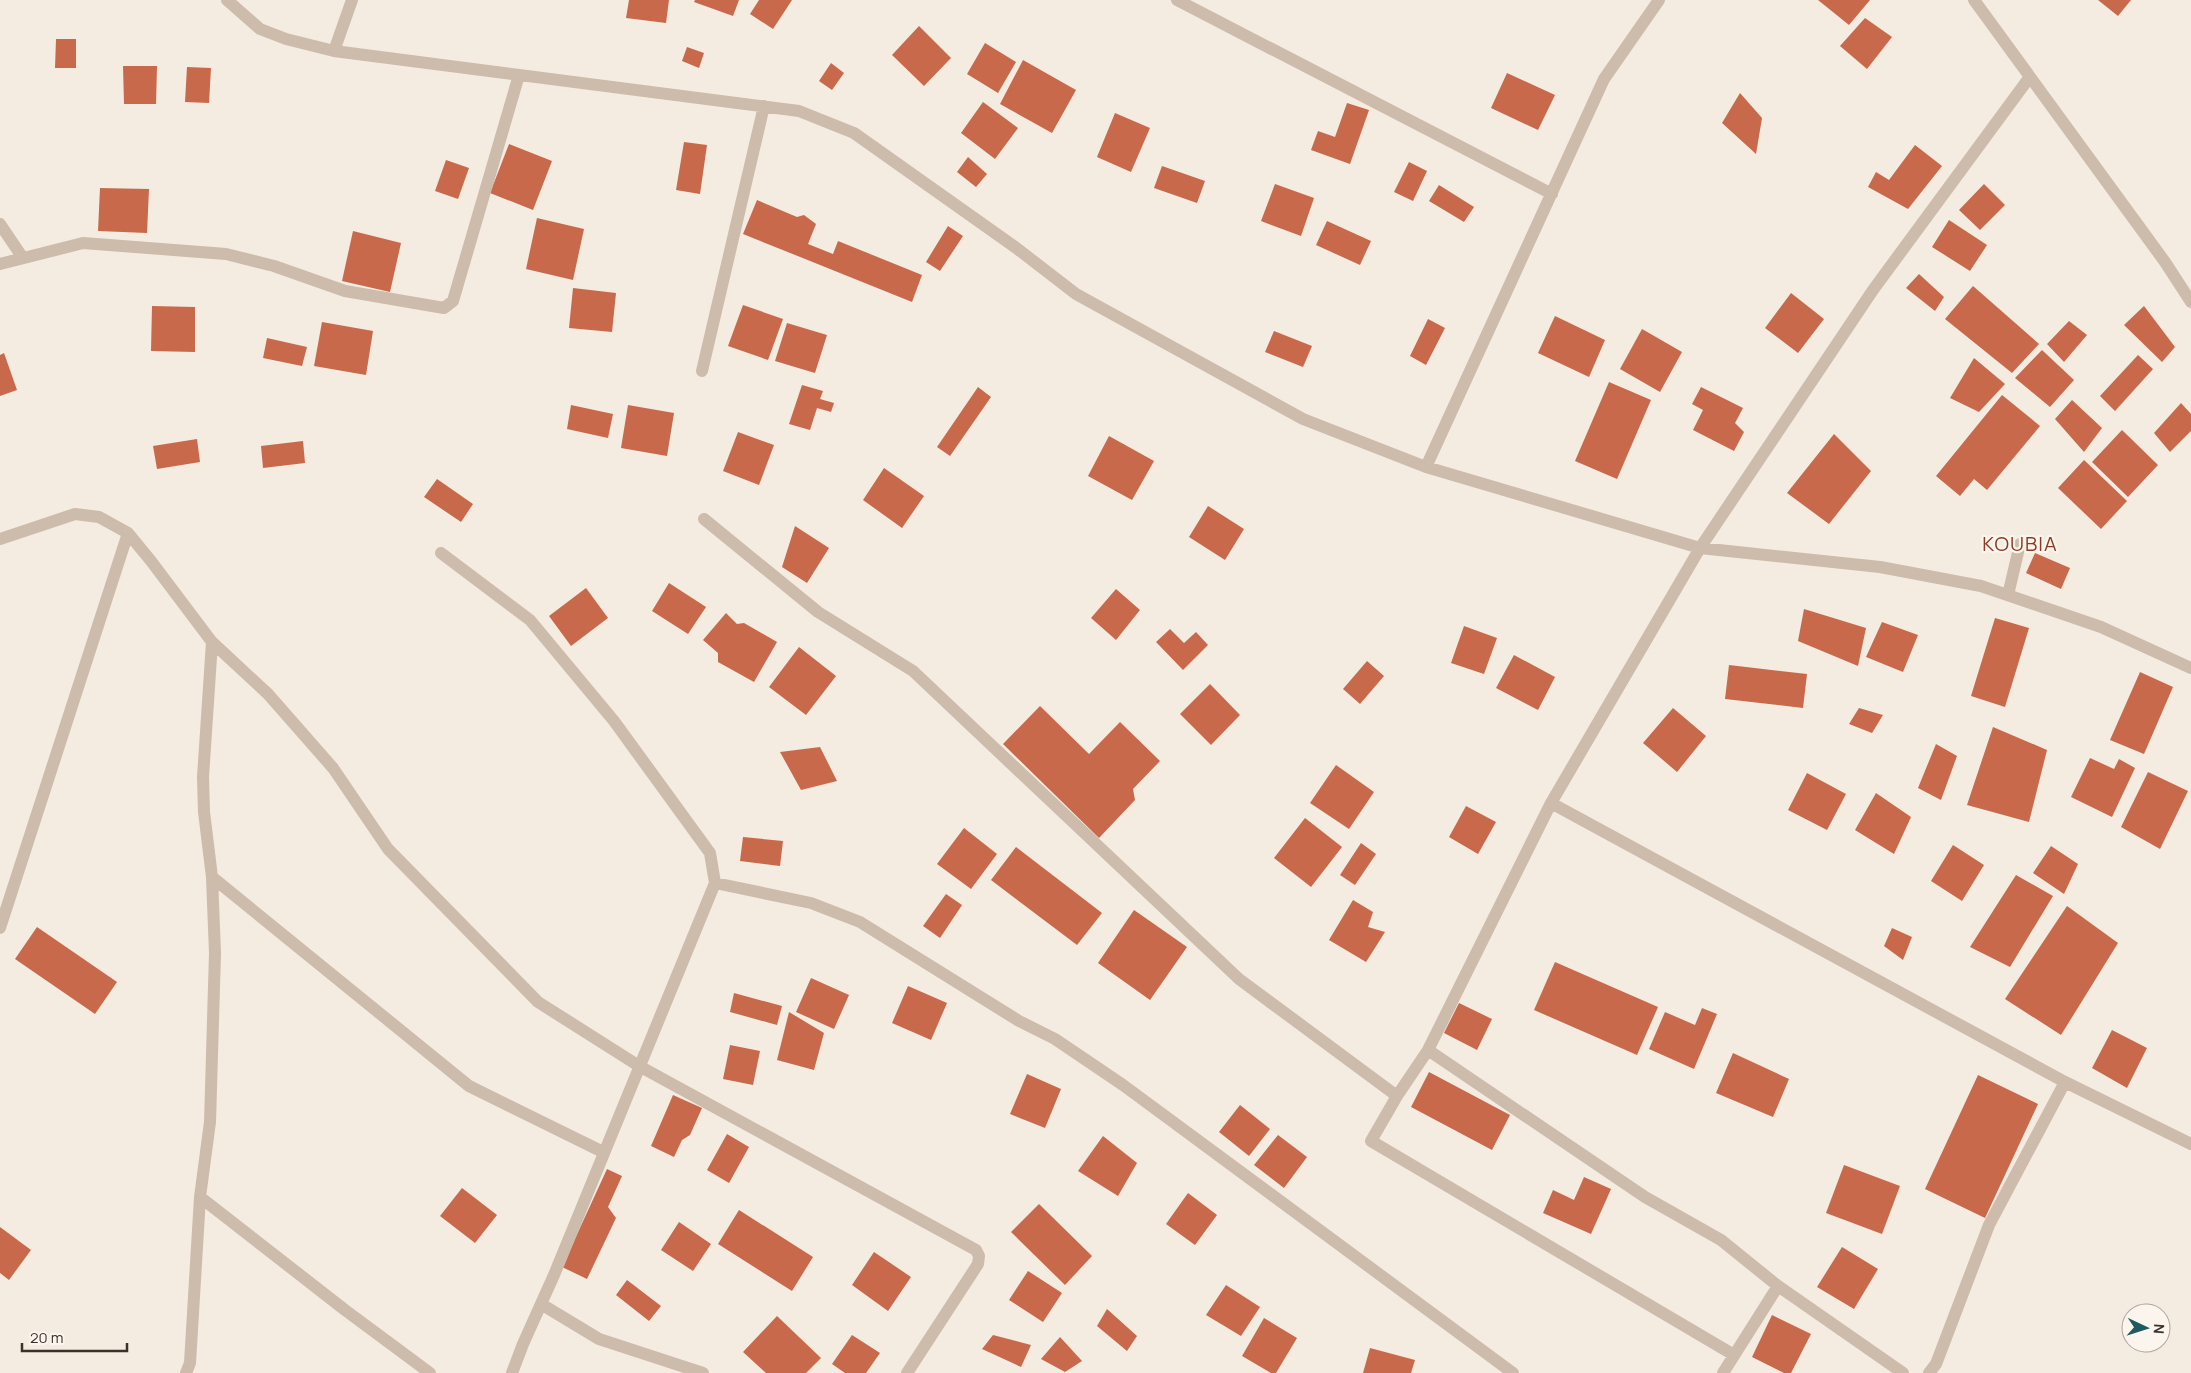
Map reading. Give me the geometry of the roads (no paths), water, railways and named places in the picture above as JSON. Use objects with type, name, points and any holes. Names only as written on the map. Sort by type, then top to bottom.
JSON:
[{"type":"street","points":[[227,0],[260,29],[286,39],[334,51],[799,111],[854,133],[1015,247],[1076,294],[1303,419],[1426,467],[1700,548],[1880,567],[1981,586],[2101,627],[2191,668]]},
{"type":"street","points":[[334,51],[352,0]]},
{"type":"street","points":[[1177,0],[1552,194]]},
{"type":"street","points":[[1426,467],[1604,79],[1658,0]]},
{"type":"street","points":[[1974,0],[2029,78],[2165,262],[2191,302]]},
{"type":"street","points":[[0,264],[83,243],[226,254],[274,266],[345,291],[444,308],[453,301],[519,75]]},
{"type":"street","points":[[1734,1355],[1371,1141],[1397,1096],[1428,1050],[1551,803],[1700,548],[1873,290],[2029,78]]},
{"type":"street","points":[[702,371],[764,106]]},
{"type":"street","points":[[0,224],[23,258]]},
{"type":"street","points":[[0,539],[75,514],[99,517],[128,533],[212,642],[268,694],[333,768],[388,849],[538,1002],[639,1066],[976,1250],[979,1256],[978,1264],[907,1373]]},
{"type":"street","points":[[704,518],[818,612],[913,671],[1239,979],[1397,1096]]},
{"type":"street","points":[[0,928],[128,533]]},
{"type":"street","points":[[2008,595],[2020,544]]},
{"type":"street","points":[[441,553],[530,620],[614,721],[710,853],[715,884],[512,1373]]},
{"type":"street","points":[[186,1373],[190,1363],[200,1197],[210,1122],[215,953],[212,877],[204,812],[203,777],[212,642]]},
{"type":"street","points":[[1551,803],[2065,1082],[2191,1144]]},
{"type":"street","points":[[212,877],[469,1086],[603,1152]]},
{"type":"street","points":[[715,884],[811,903],[860,922],[1019,1021],[1055,1040],[1123,1086],[1512,1373]]},
{"type":"street","points":[[1428,1050],[1645,1197],[1722,1240],[1778,1286],[1903,1373]]},
{"type":"street","points":[[1929,1373],[1936,1364],[1989,1225],[2065,1082]]},
{"type":"street","points":[[200,1197],[345,1310],[430,1373]]},
{"type":"street","points":[[1723,1373],[1778,1286]]},
{"type":"street","points":[[541,1304],[599,1339],[702,1373]]},
{"type":"district","name":"KOUBIA","points":[[2020,544]]}]
